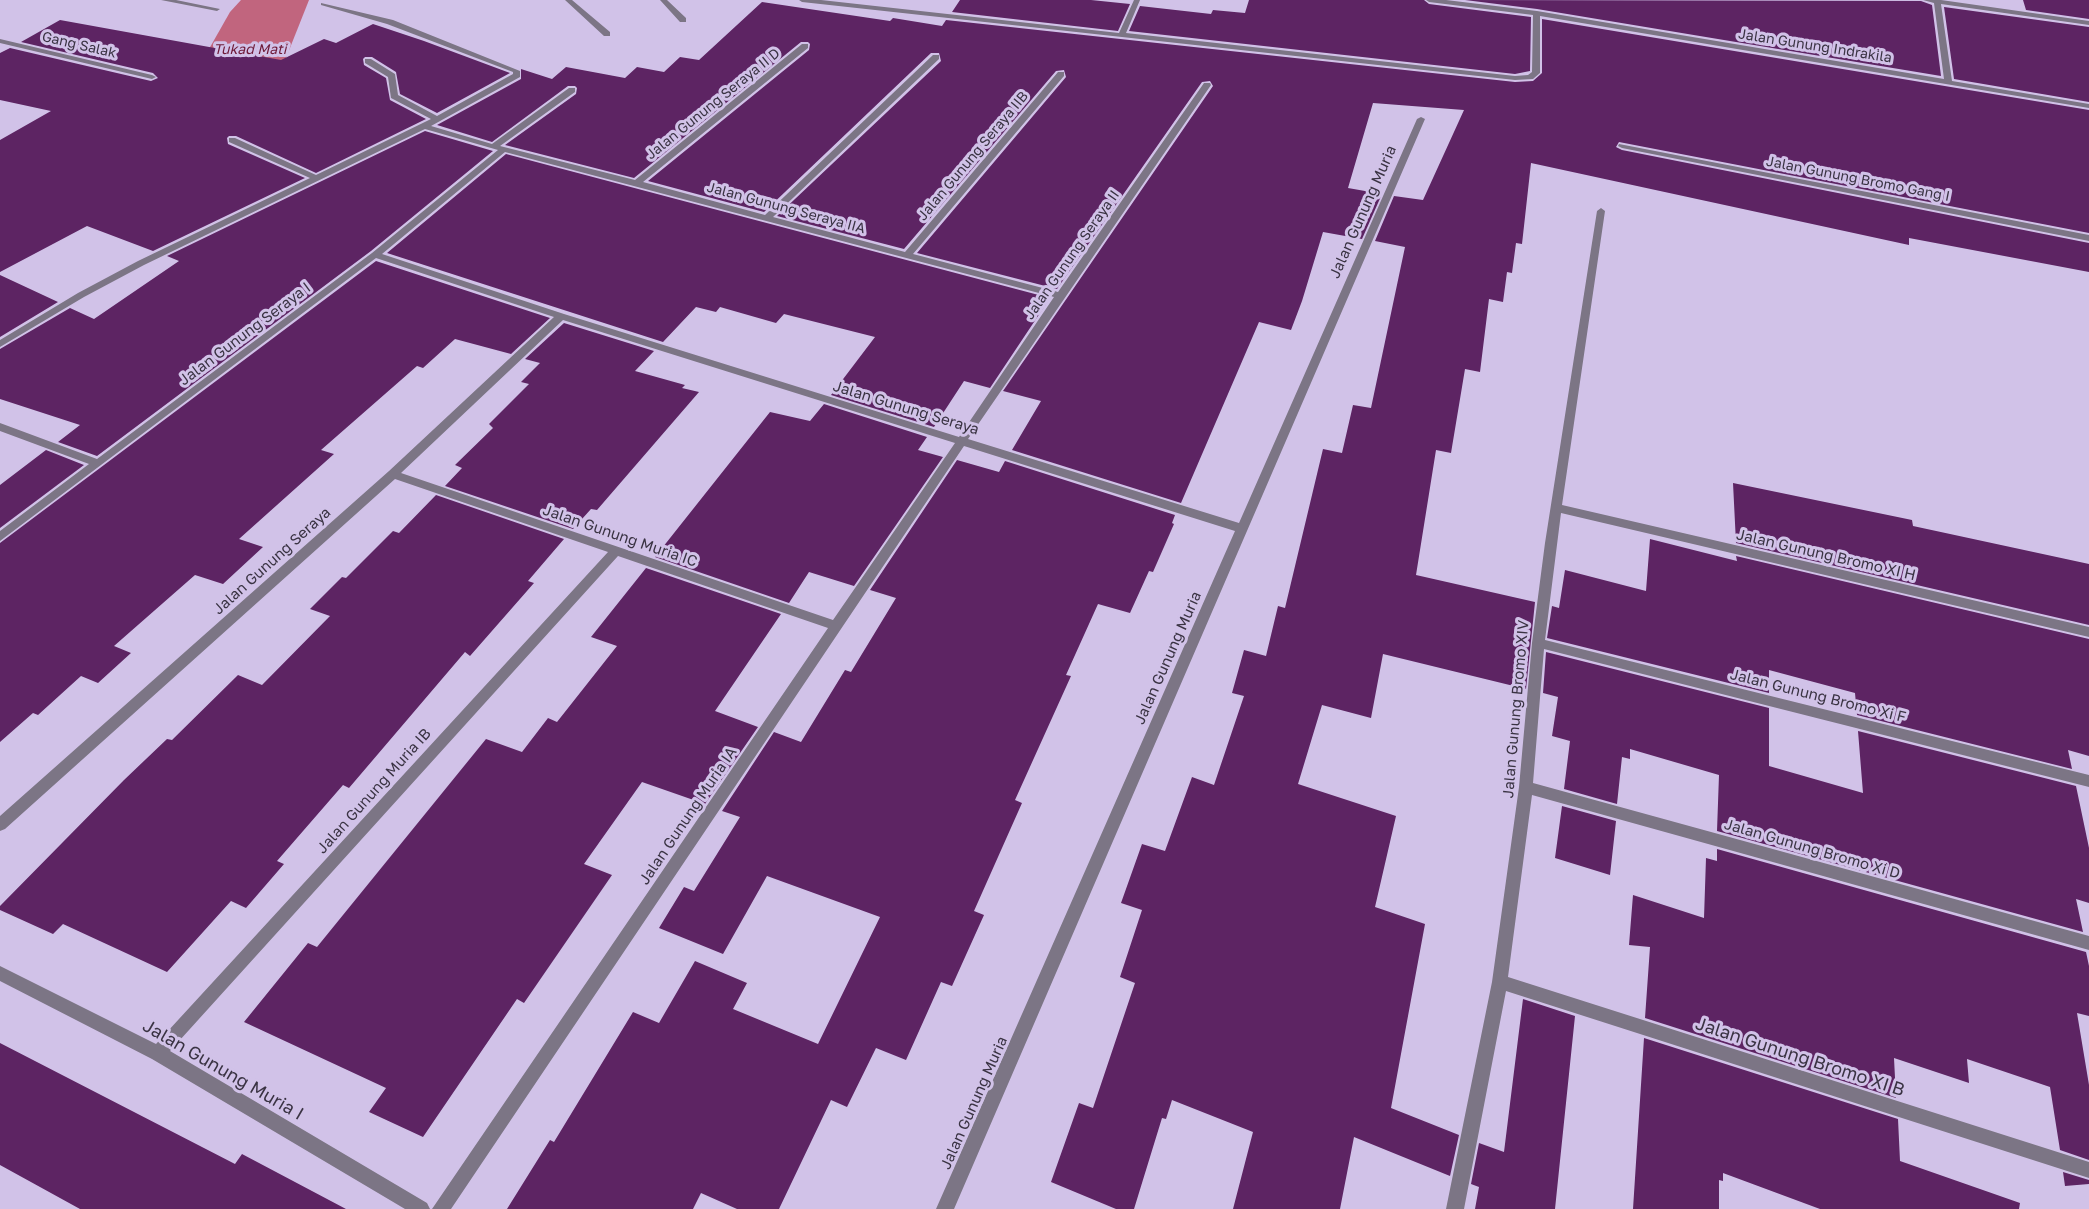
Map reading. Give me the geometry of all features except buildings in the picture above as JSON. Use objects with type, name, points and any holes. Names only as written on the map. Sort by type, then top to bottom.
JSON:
[{"type":"street","points":[[164,0],[217,9]]},
{"type":"street","points":[[568,0],[607,34]]},
{"type":"street","points":[[663,0],[683,20]]},
{"type":"street","points":[[802,0],[1515,78],[1530,77],[1536,73],[1537,13]]},
{"type":"street","points":[[1121,36],[1137,0]]},
{"type":"street","name":"Jalan Gunung Indrakila","points":[[1429,0],[1537,13],[2089,106]]},
{"type":"street","points":[[1926,0],[2089,23]]},
{"type":"street","points":[[1937,1],[1948,81]]},
{"type":"street","points":[[0,344],[131,268],[424,126],[514,78],[518,73],[390,22],[323,4]]},
{"type":"street","name":"Gang Salak","points":[[0,41],[152,77]]},
{"type":"street","name":"Jalan Gunung Seraya II D","points":[[637,183],[805,46]]},
{"type":"street","points":[[768,217],[936,57]]},
{"type":"street","points":[[368,61],[392,76],[394,96],[437,119]]},
{"type":"street","name":"Jalan Gunung Seraya IIB","points":[[907,255],[1061,74]]},
{"type":"street","name":"Jalan Gunung Seraya II","points":[[962,442],[1060,296],[1207,85]]},
{"type":"street","name":"Jalan Gunung Seraya I","points":[[0,537],[375,255],[499,148],[572,90]]},
{"type":"street","name":"Jalan Gunung Muria","points":[[945,1209],[1422,119]]},
{"type":"street","name":"Jalan Gunung Seraya IIA","points":[[424,126],[499,148],[768,217],[1060,296]]},
{"type":"street","points":[[232,140],[316,178]]},
{"type":"street","name":"Jalan Gunung Bromo Gang I","points":[[1622,146],[2089,238]]},
{"type":"street","name":"Jalan Gunung Bromo XIV","points":[[1455,1209],[1500,982],[1526,787],[1538,643],[1601,211]]},
{"type":"street","name":"Jalan Gunung Seraya","points":[[375,255],[561,316],[1243,529]]},
{"type":"street","name":"Jalan Gunung Seraya","points":[[0,825],[393,474],[561,316]]},
{"type":"street","points":[[0,427],[97,463]]},
{"type":"street","name":"Jalan Gunung Muria IA","points":[[441,1209],[962,442]]},
{"type":"street","name":"Jalan Gunung Muria IC","points":[[393,474],[836,626]]},
{"type":"street","name":"Jalan Gunung Bromo XI H","points":[[1556,508],[2089,632]]},
{"type":"street","name":"Jalan Gunung Muria IB","points":[[158,1053],[616,550]]},
{"type":"street","name":"Jalan Gunung Bromo Xi F","points":[[1538,643],[2089,781]]},
{"type":"street","name":"Jalan Gunung Bromo Xi D","points":[[1526,787],[2089,943]]},
{"type":"street","name":"Jalan Gunung Muria I","points":[[0,973],[158,1053],[422,1209]]},
{"type":"street","name":"Jalan Gunung Bromo XI B","points":[[1500,982],[2089,1170]]},
{"type":"water","name":"Tukad Mati","points":[[241,0],[309,0],[284,63],[192,79],[230,12]]}]
